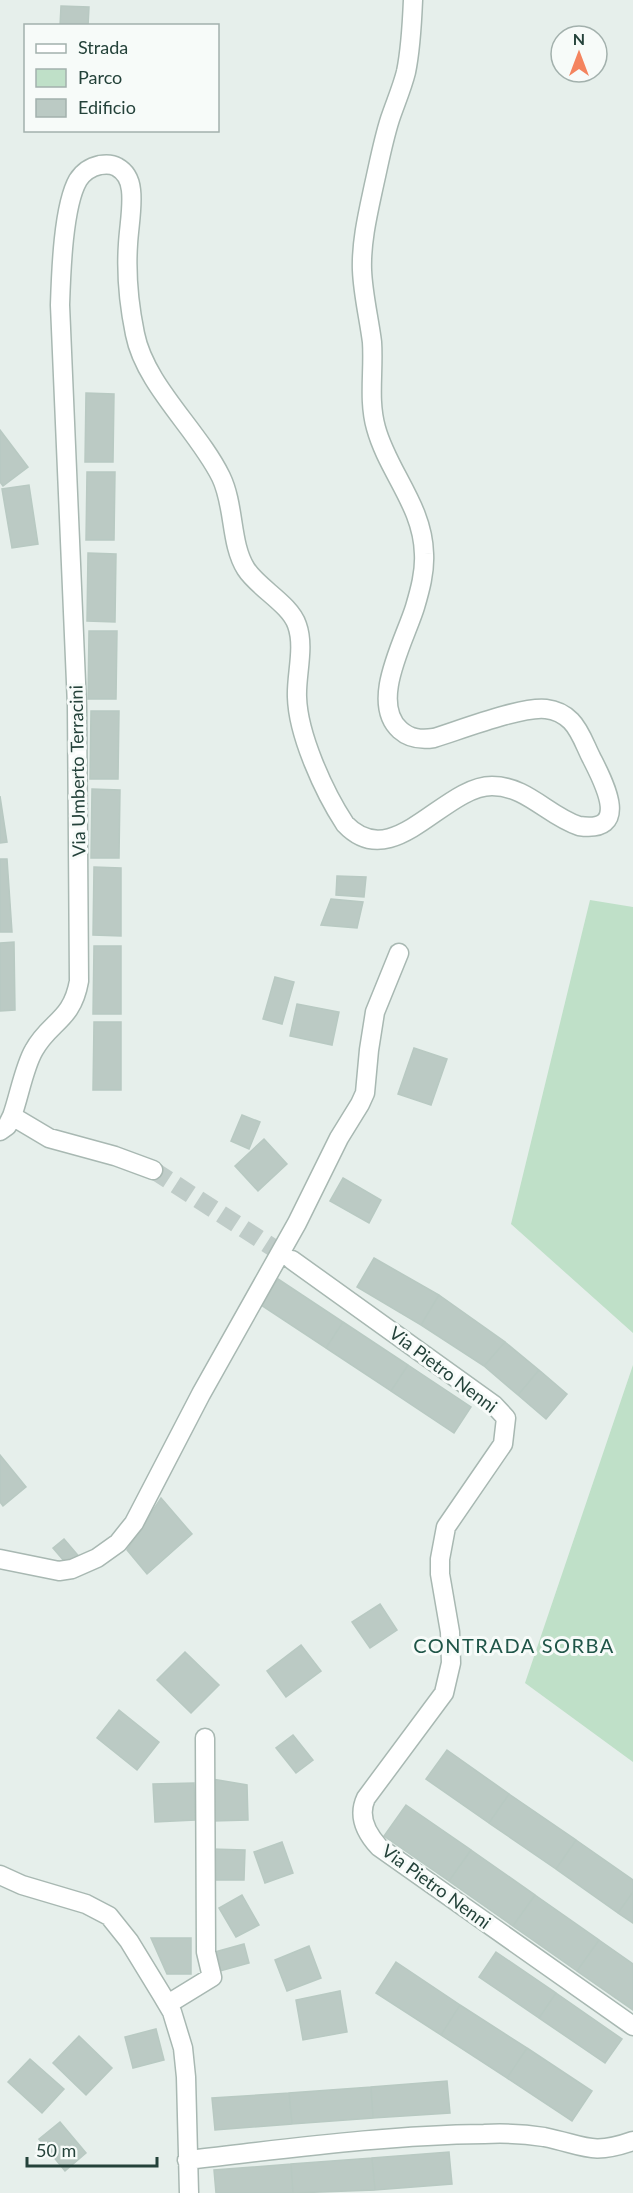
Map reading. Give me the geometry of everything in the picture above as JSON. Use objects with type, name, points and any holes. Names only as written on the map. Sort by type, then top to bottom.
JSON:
[{"type":"street","name":"Via Umberto Terracini","points":[[0,1131],[7,1126],[12,1116],[31,1054],[40,1041],[70,1010],[79,981],[77,706],[63,387],[61,287],[64,245],[76,185],[82,175],[94,166],[108,164],[118,168],[124,172],[131,190],[127,264],[137,343],[154,378],[200,441],[222,479],[242,562],[253,578],[296,621],[300,640],[297,695],[300,725],[318,771],[345,824],[350,830],[364,837],[389,838],[410,829],[468,792],[490,786],[506,787],[522,792],[579,826],[594,826],[605,821],[611,808],[608,789],[575,726],[561,713],[554,710],[535,709],[434,738],[421,739],[404,733],[397,727],[389,713],[387,696],[390,682],[423,579],[424,553],[416,512],[375,426],[372,399],[372,341],[363,286],[362,258],[368,213],[381,152],[409,58],[413,0]]},
{"type":"street","points":[[0,1559],[59,1571],[72,1569],[97,1558],[118,1543],[135,1522],[201,1394],[297,1223],[339,1138],[360,1104],[365,1093],[375,1012],[399,953]]},
{"type":"street","points":[[12,1116],[49,1138],[115,1156],[153,1170]]},
{"type":"street","name":"Via Pietro Nenni","points":[[292,1260],[494,1405],[506,1419],[503,1444],[444,1533],[440,1574],[451,1649],[449,1676],[444,1693],[366,1798],[363,1804],[363,1814],[368,1834],[379,1847],[633,2026]]},
{"type":"street","points":[[168,2004],[212,1977],[206,1952],[205,1738]]},
{"type":"street","points":[[0,1875],[22,1885],[87,1904],[109,1916],[129,1941],[168,2004],[183,2048],[189,2193]]},
{"type":"street","points":[[187,2160],[376,2140],[486,2133],[543,2137],[586,2149],[612,2149],[633,2141]]},
{"type":"green space","points":[[590,900],[633,907],[633,1333],[511,1224]]},
{"type":"green space","points":[[633,1365],[633,1762],[525,1683]]},
{"type":"building","points":[[61,6],[89,7],[88,24],[60,24]]},
{"type":"building","points":[[86,393],[114,394],[113,462],[85,462]]},
{"type":"building","points":[[0,430],[28,467],[3,486],[0,482]]},
{"type":"building","points":[[87,472],[115,472],[114,540],[86,540]]},
{"type":"building","points":[[29,485],[38,544],[12,548],[2,489]]},
{"type":"building","points":[[88,553],[116,554],[115,622],[87,621]]},
{"type":"building","points":[[89,631],[117,631],[116,699],[88,699]]},
{"type":"building","points":[[91,711],[119,711],[118,779],[90,779]]},
{"type":"building","points":[[92,789],[120,790],[119,858],[91,858]]},
{"type":"building","points":[[0,796],[7,842],[0,843]]},
{"type":"building","points":[[0,859],[7,859],[12,932],[0,932]]},
{"type":"building","points":[[94,867],[121,868],[121,936],[93,935]]},
{"type":"building","points":[[337,876],[366,877],[364,897],[336,895]]},
{"type":"building","points":[[331,899],[363,902],[357,928],[321,925]]},
{"type":"building","points":[[14,942],[15,1010],[0,1011],[0,943]]},
{"type":"building","points":[[94,946],[121,946],[121,1014],[93,1014]]},
{"type":"building","points":[[275,977],[294,982],[282,1024],[263,1019]]},
{"type":"building","points":[[297,1004],[339,1012],[332,1045],[290,1036]]},
{"type":"building","points":[[94,1022],[121,1022],[121,1090],[93,1090]]},
{"type":"building","points":[[414,1048],[447,1059],[431,1105],[398,1094]]},
{"type":"building","points":[[242,1115],[260,1122],[249,1149],[231,1141]]},
{"type":"building","points":[[264,1139],[287,1164],[258,1191],[235,1166]]},
{"type":"building","points":[[343,1178],[381,1200],[369,1223],[330,1201]]},
{"type":"building","points":[[374,1258],[439,1295],[421,1325],[357,1287]]},
{"type":"building","points":[[278,1279],[343,1322],[326,1348],[261,1305]]},
{"type":"building","points":[[439,1295],[505,1342],[484,1366],[421,1325]]},
{"type":"building","points":[[343,1322],[408,1365],[391,1391],[326,1348]]},
{"type":"building","points":[[505,1342],[539,1370],[518,1395],[484,1366]]},
{"type":"building","points":[[408,1365],[471,1407],[454,1433],[391,1391]]},
{"type":"building","points":[[539,1370],[567,1394],[546,1419],[518,1395]]},
{"type":"building","points":[[0,1455],[26,1487],[3,1506],[0,1502]]},
{"type":"building","points":[[161,1498],[192,1534],[147,1574],[127,1550]]},
{"type":"building","points":[[64,1539],[81,1559],[70,1568],[53,1548]]},
{"type":"building","points":[[380,1604],[397,1630],[370,1648],[352,1622]]},
{"type":"building","points":[[301,1645],[321,1671],[286,1697],[267,1671]]},
{"type":"building","points":[[185,1652],[219,1685],[191,1713],[157,1680]]},
{"type":"building","points":[[119,1710],[159,1742],[137,1770],[97,1738]]},
{"type":"building","points":[[293,1735],[313,1760],[296,1773],[276,1748]]},
{"type":"building","points":[[447,1750],[509,1794],[489,1823],[426,1779]]},
{"type":"building","points":[[212,1779],[247,1785],[248,1820],[213,1821]]},
{"type":"building","points":[[194,1783],[195,1820],[155,1822],[153,1784]]},
{"type":"building","points":[[509,1794],[576,1840],[556,1869],[489,1823]]},
{"type":"building","points":[[406,1805],[471,1850],[449,1881],[384,1836]]},
{"type":"building","points":[[576,1840],[633,1880],[633,1892],[618,1913],[556,1869]]},
{"type":"building","points":[[282,1842],[293,1873],[265,1883],[254,1852]]},
{"type":"building","points":[[211,1849],[245,1850],[244,1880],[211,1880]]},
{"type":"building","points":[[471,1850],[535,1895],[513,1926],[449,1881]]},
{"type":"building","points":[[633,1892],[633,1923],[618,1913]]},
{"type":"building","points":[[242,1895],[259,1925],[236,1937],[219,1908]]},
{"type":"building","points":[[535,1895],[599,1940],[577,1971],[513,1926]]},
{"type":"building","points":[[151,1938],[191,1938],[191,1974],[167,1974]]},
{"type":"building","points":[[599,1940],[633,1964],[633,2010],[577,1971]]},
{"type":"building","points":[[244,1944],[249,1963],[216,1972],[211,1953]]},
{"type":"building","points":[[309,1946],[321,1978],[287,1991],[275,1960]]},
{"type":"building","points":[[496,1952],[556,1993],[539,2018],[479,1977]]},
{"type":"building","points":[[396,1962],[460,2005],[441,2035],[376,1993]]},
{"type":"building","points":[[340,1991],[347,2032],[303,2040],[296,2000]]},
{"type":"building","points":[[556,1993],[622,2039],[605,2063],[539,2018]]},
{"type":"building","points":[[460,2005],[527,2048],[507,2078],[441,2035]]},
{"type":"building","points":[[156,2029],[164,2060],[133,2068],[125,2037]]},
{"type":"building","points":[[79,2036],[112,2068],[86,2095],[53,2063]]},
{"type":"building","points":[[527,2048],[592,2091],[572,2121],[507,2078]]},
{"type":"building","points":[[30,2059],[64,2089],[42,2113],[8,2082]]},
{"type":"building","points":[[447,2081],[450,2113],[373,2118],[371,2087]]},
{"type":"building","points":[[371,2087],[373,2118],[292,2124],[289,2093]]},
{"type":"building","points":[[289,2093],[292,2124],[215,2130],[212,2098]]},
{"type":"building","points":[[60,2122],[86,2153],[65,2171],[39,2139]]},
{"type":"building","points":[[449,2152],[452,2184],[375,2190],[372,2158]]},
{"type":"building","points":[[372,2158],[375,2190],[293,2193],[291,2164]]},
{"type":"building","points":[[291,2164],[293,2193],[216,2193],[214,2170]]},
{"type":"tunnel","points":[[153,1170],[292,1260]]},
{"type":"district","name":"CONTRADA SORBA","points":[[514,1646]]}]
